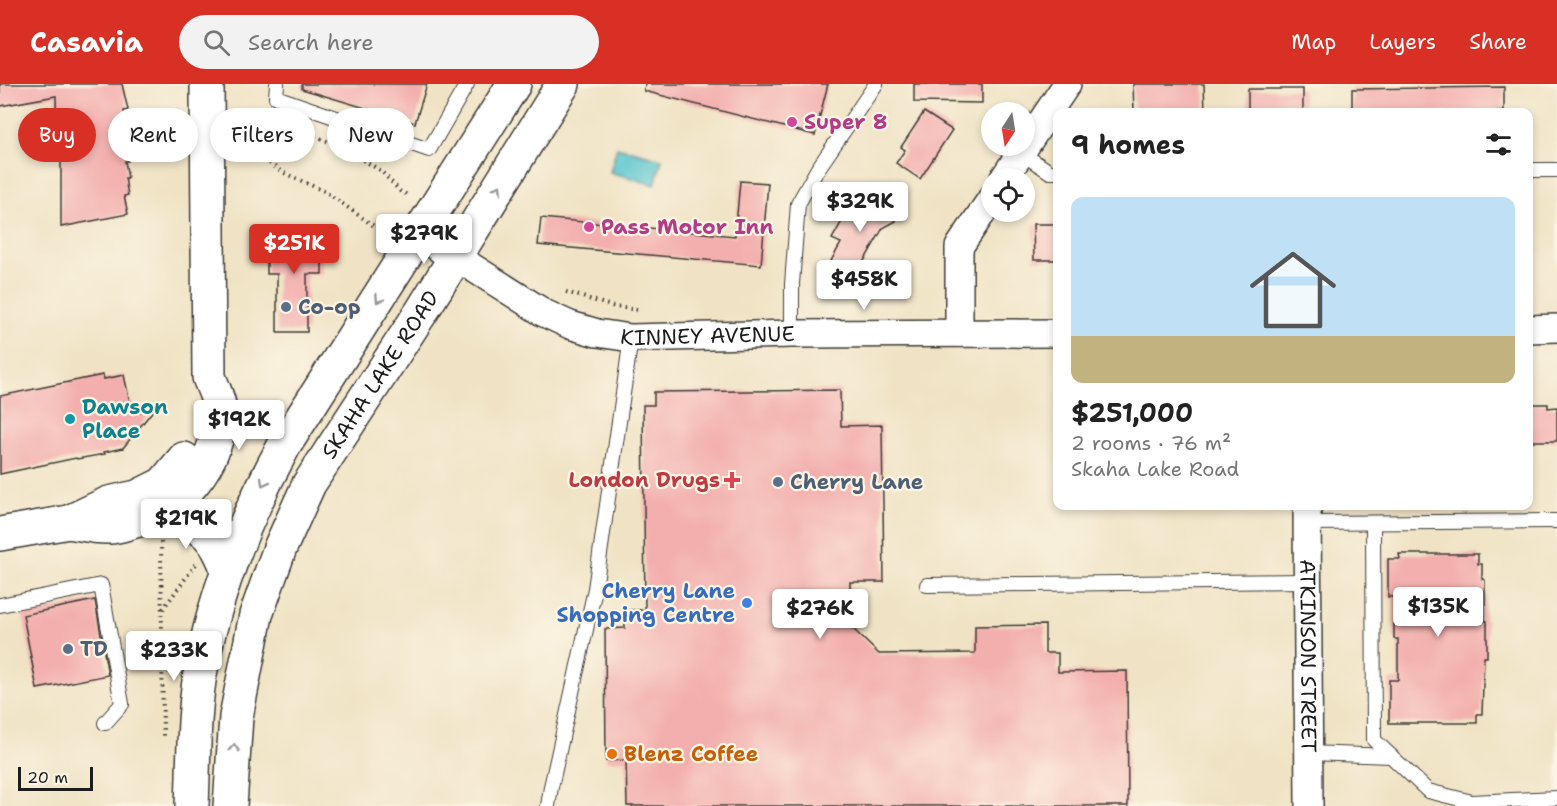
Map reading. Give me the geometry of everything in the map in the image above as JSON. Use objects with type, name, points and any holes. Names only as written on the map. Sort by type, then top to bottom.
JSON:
[{"type":"main road","points":[[0,534],[69,522],[110,528],[141,519],[200,474],[209,460],[217,436],[220,410],[210,377],[207,84]]},
{"type":"main road","name":"SKAHA LAKE ROAD","points":[[192,806],[201,670],[228,571],[259,491],[284,446],[514,84]]},
{"type":"main road","name":"SKAHA LAKE ROAD","points":[[230,806],[236,717],[256,615],[280,548],[309,484],[456,256],[563,84]]},
{"type":"main road","name":"KINNEY AVENUE","points":[[422,231],[456,256]]},
{"type":"main road","points":[[167,498],[188,521],[209,533],[220,550],[228,571]]},
{"type":"street","points":[[1035,132],[1067,84]]},
{"type":"street","points":[[959,333],[959,247],[981,214]]},
{"type":"street","name":"KINNEY AVENUE","points":[[456,256],[544,313],[570,325],[597,333],[631,338],[792,334],[1053,333]]},
{"type":"street","points":[[1533,328],[1557,328]]},
{"type":"street","name":"ATKINSON STREET","points":[[1307,514],[1309,806]]},
{"type":"lane","points":[[277,84],[276,97],[429,150],[467,84]]},
{"type":"lane","points":[[792,334],[792,284],[798,204],[817,170],[876,84]]},
{"type":"lane","points":[[1026,156],[1053,172]]},
{"type":"lane","points":[[1533,170],[1557,170]]},
{"type":"lane","points":[[548,806],[550,787],[595,589],[631,338]]},
{"type":"lane","points":[[1307,514],[1373,524],[1557,521]]},
{"type":"lane","points":[[1373,524],[1374,740],[1428,791],[1472,802],[1557,798]]},
{"type":"lane","points":[[927,585],[1308,581]]},
{"type":"lane","points":[[0,605],[101,585],[122,704],[105,723]]},
{"type":"lane","points":[[1309,753],[1391,756]]},
{"type":"path","points":[[299,130],[344,149],[380,170],[400,191],[422,231],[326,192],[282,172],[265,160],[247,159],[227,153],[299,130]]},
{"type":"path","points":[[565,292],[615,307],[641,310]]},
{"type":"path","points":[[163,743],[161,533],[167,498]]},
{"type":"path","points":[[163,610],[212,538]]},
{"type":"water","points":[[617,147],[662,159],[655,185],[610,172]]},
{"type":"building","points":[[0,84],[122,84],[128,108],[108,108],[108,162],[125,162],[128,195],[124,196],[128,214],[61,227],[61,162],[96,162],[96,108],[56,108],[56,96],[0,106]]},
{"type":"building","points":[[302,84],[427,84],[415,123],[414,108],[365,108],[302,89]]},
{"type":"building","name":"Super 8","points":[[645,84],[828,84],[815,135],[644,91]]},
{"type":"building","points":[[914,84],[982,84],[981,103],[914,102]]},
{"type":"building","points":[[1133,84],[1204,84],[1205,108],[1134,108]]},
{"type":"building","points":[[1504,87],[1504,108],[1352,108],[1352,89]]},
{"type":"building","points":[[1248,89],[1303,89],[1303,108],[1248,108]]},
{"type":"building","points":[[924,112],[952,130],[920,179],[896,163],[905,150],[901,147]]},
{"type":"building","name":"Pass Motor Inn","points":[[740,181],[768,183],[761,265],[538,245],[541,218],[735,236]]},
{"type":"building","points":[[857,195],[878,207],[885,203],[896,221],[883,228],[856,275],[831,261],[841,243],[832,239]]},
{"type":"building","points":[[1033,224],[1053,224],[1053,260],[1034,260]]},
{"type":"building","points":[[278,232],[322,232],[322,274],[307,274],[307,332],[277,332],[277,274],[267,274],[267,241],[278,241]]},
{"type":"building","name":"Dawson Place","points":[[103,375],[104,379],[124,375],[134,413],[155,408],[123,448],[104,452],[105,454],[0,474],[0,396]]},
{"type":"building","name":"Cherry Lane Shopping Centre","points":[[840,390],[841,426],[882,425],[884,582],[850,582],[850,626],[879,654],[975,653],[975,626],[1045,625],[1045,653],[1058,653],[1058,672],[1127,671],[1128,806],[627,806],[626,760],[606,761],[605,629],[625,628],[625,610],[645,610],[643,405],[654,405],[654,392]]},
{"type":"building","points":[[1533,404],[1548,404],[1548,408],[1557,407],[1557,441],[1533,441]]},
{"type":"building","points":[[1399,554],[1478,554],[1478,564],[1482,564],[1482,579],[1485,580],[1487,657],[1484,657],[1482,714],[1477,714],[1477,723],[1389,723],[1389,680],[1398,680],[1398,639],[1394,639],[1394,597],[1388,597],[1388,559],[1400,559]]},
{"type":"building","name":"TD","points":[[95,600],[108,675],[37,689],[23,615]]},
{"type":"place","name":"Super 8","points":[[792,122]]},
{"type":"place","name":"Pass Motor Inn","points":[[589,227]]},
{"type":"place","name":"Co-op","points":[[286,307]]},
{"type":"place","name":"Dawson Place","points":[[70,419]]},
{"type":"place","name":"London Drugs","points":[[732,480]]},
{"type":"place","name":"Cherry Lane","points":[[778,482]]},
{"type":"place","name":"Cherry Lane Shopping Centre","points":[[747,603]]},
{"type":"place","name":"TD","points":[[68,649]]},
{"type":"place","name":"Blenz Coffee","points":[[612,754]]}]
